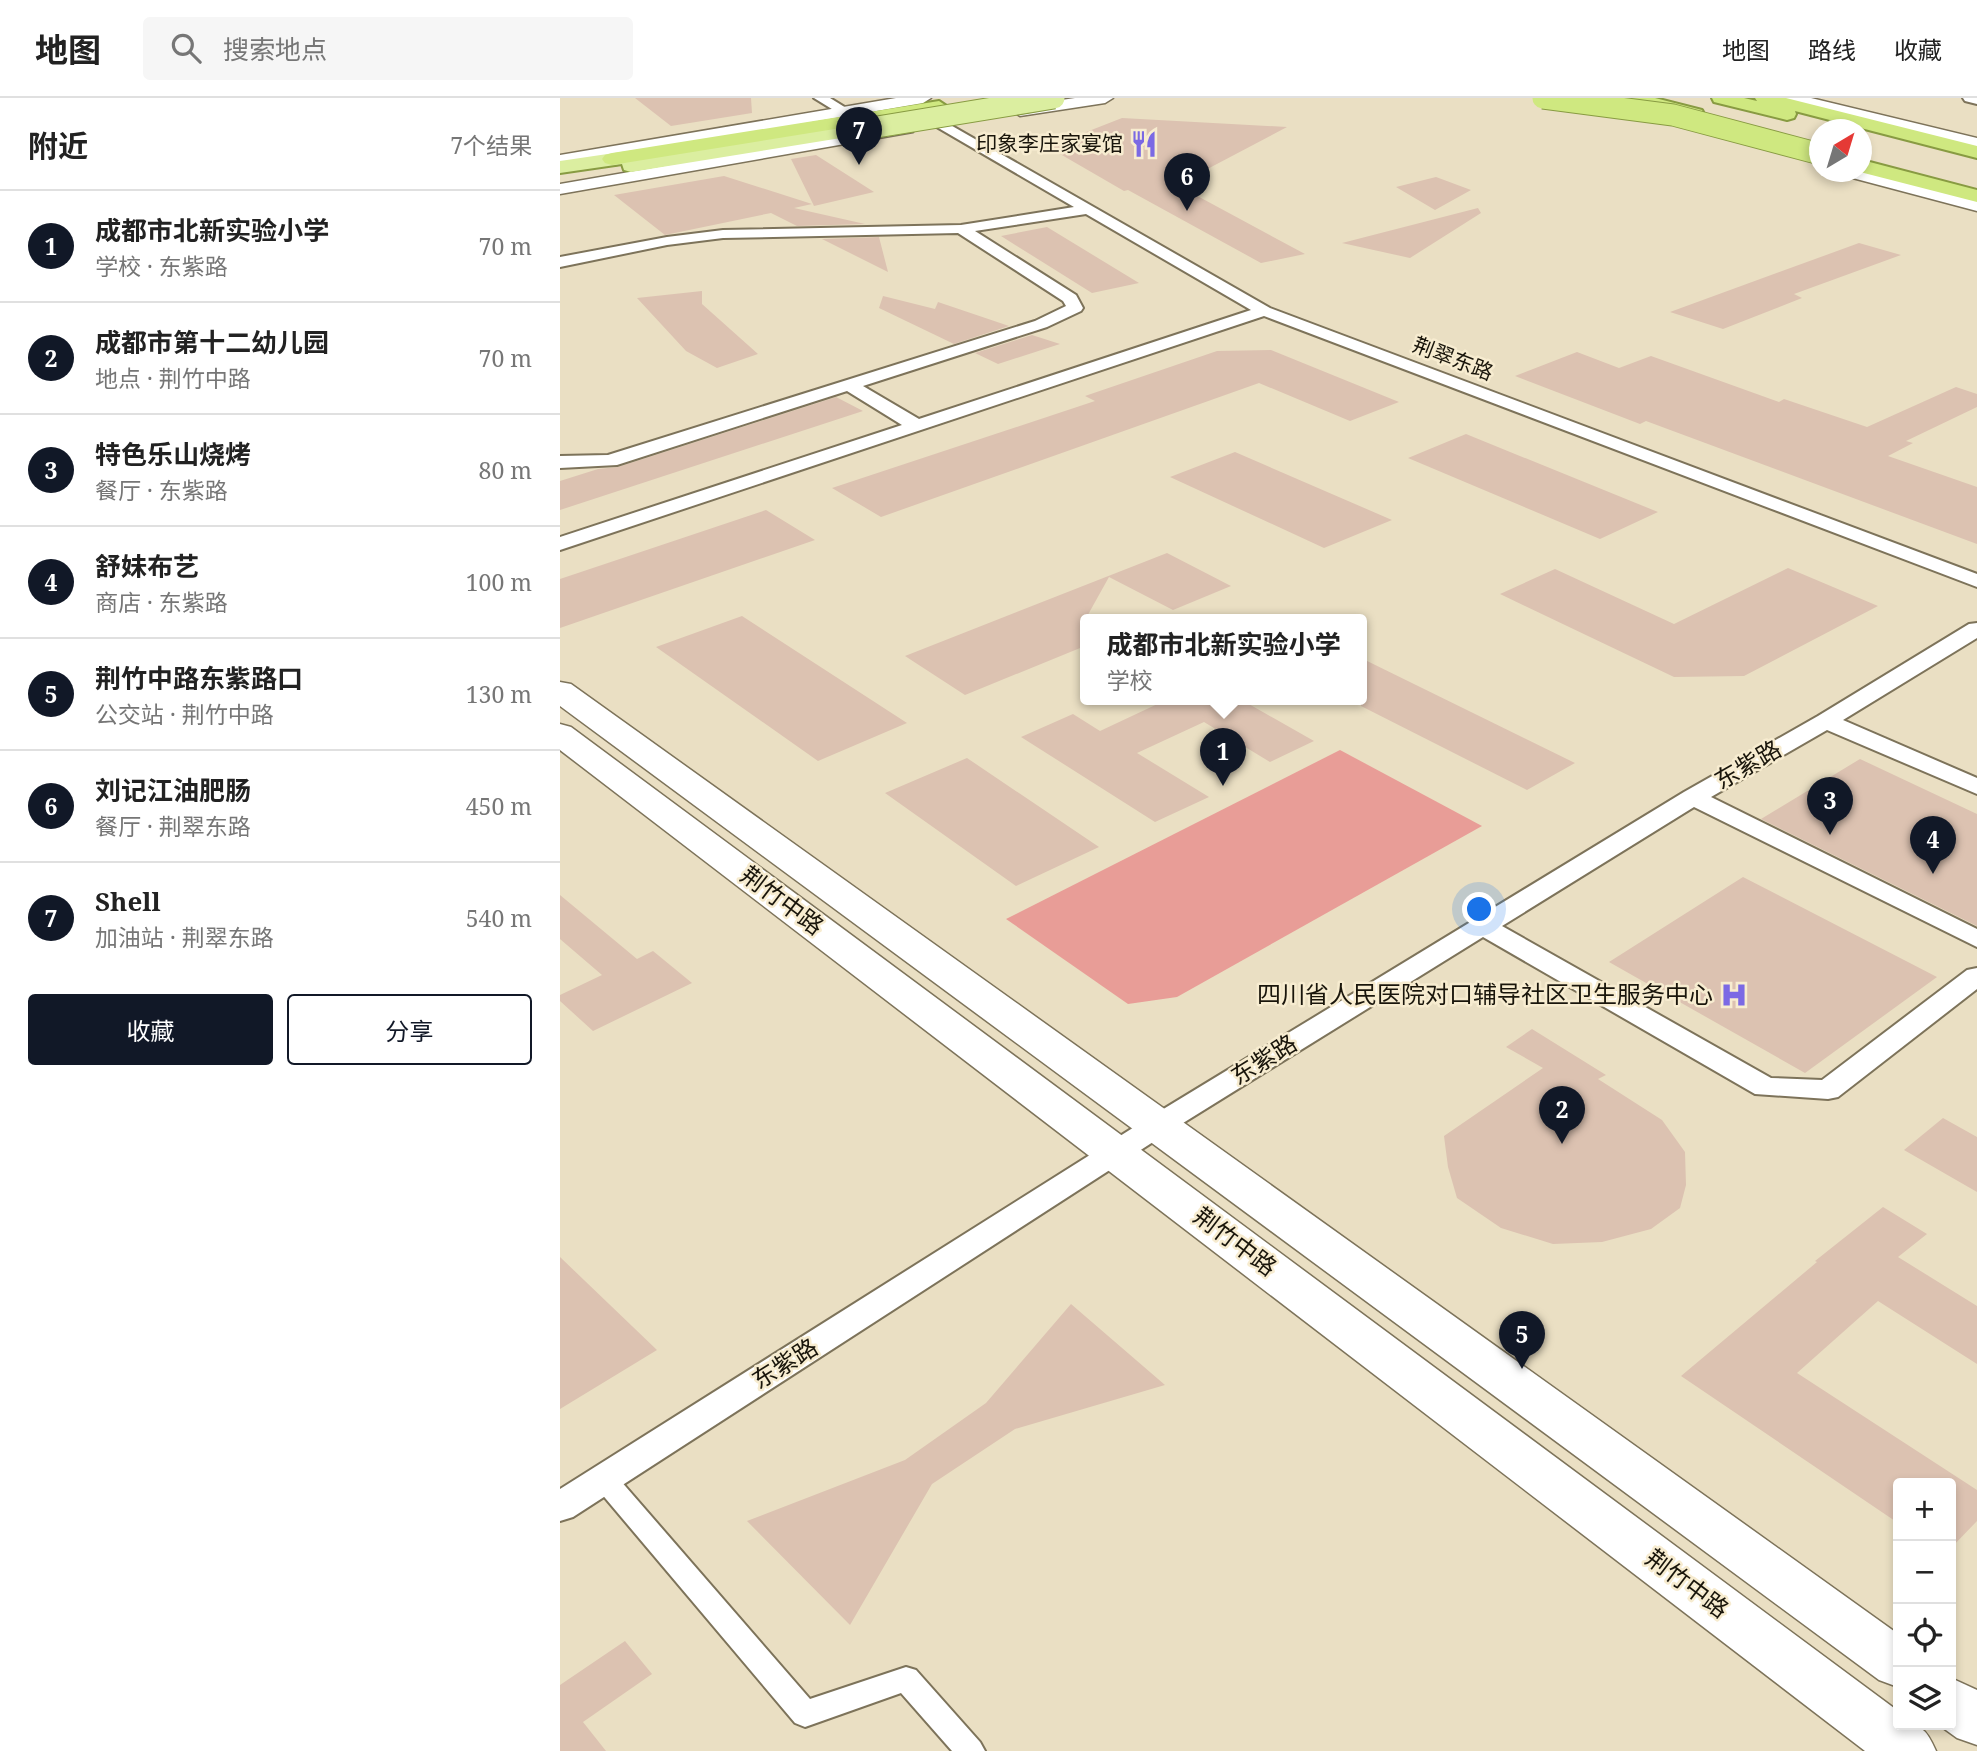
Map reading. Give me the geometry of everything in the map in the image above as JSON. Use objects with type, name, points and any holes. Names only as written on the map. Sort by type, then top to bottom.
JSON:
[{"type":"highway","points":[[859,120],[994,98]]},
{"type":"highway","points":[[1024,100],[1066,98]]},
{"type":"highway","points":[[1543,98],[1673,116],[1809,151]]},
{"type":"highway","points":[[1633,98],[1809,142]]},
{"type":"highway","points":[[1721,98],[1809,121]]},
{"type":"highway","points":[[1764,98],[1977,152]]},
{"type":"highway","points":[[1872,136],[1977,162]]},
{"type":"highway","points":[[1872,159],[1977,185]]},
{"type":"highway","points":[[1872,169],[1977,197]]},
{"type":"main road","points":[[560,167],[859,120],[1054,98]]},
{"type":"main road","points":[[1588,98],[1671,118],[1809,160]]},
{"type":"main road","points":[[1789,98],[1977,144]]},
{"type":"main road","points":[[560,178],[859,120]]},
{"type":"main road","points":[[1872,177],[1977,205]]},
{"type":"main road","name":"荆竹中路","points":[[560,691],[1893,1660]]},
{"type":"main road","name":"荆竹中路","points":[[560,734],[1908,1751]]},
{"type":"main road","points":[[1956,1706],[1977,1721]]},
{"type":"street","points":[[820,98],[859,120]]},
{"type":"street","points":[[560,160],[859,120],[923,98]]},
{"type":"street","points":[[560,189],[940,123],[1105,98]]},
{"type":"street","points":[[1969,98],[1977,100]]},
{"type":"street","name":"荆翠东路","points":[[940,123],[1264,311],[1977,581]]},
{"type":"street","points":[[560,262],[632,247],[723,234],[961,229],[1088,209]]},
{"type":"street","points":[[560,462],[610,461],[1041,324],[1075,308],[1070,298],[961,229]]},
{"type":"street","points":[[560,544],[1264,311]]},
{"type":"street","points":[[847,384],[918,426]]},
{"type":"street","name":"东紫路","points":[[560,1507],[1157,1126],[1693,797],[1826,721],[1977,629]]},
{"type":"street","points":[[1826,721],[1977,787]]},
{"type":"street","points":[[1693,797],[1977,939]]},
{"type":"street","points":[[1483,926],[1765,1087],[1828,1090],[1977,975]]},
{"type":"street","points":[[604,1479],[805,1714],[905,1679],[970,1751]]},
{"type":"shaded area","points":[[1340,750],[1482,826],[1177,997],[1128,1004],[1006,919]]},
{"type":"building","points":[[635,98],[751,98],[752,113],[671,126]]},
{"type":"building","points":[[1122,118],[1287,127],[1177,185],[1305,254],[1261,263],[1128,190],[1124,191],[1048,147]]},
{"type":"building","points":[[816,155],[874,192],[814,206],[791,159]]},
{"type":"building","points":[[724,176],[812,204],[794,208],[865,224],[797,226],[771,213],[665,235],[614,195]]},
{"type":"building","points":[[1436,177],[1471,190],[1435,210],[1396,187]]},
{"type":"building","points":[[1478,208],[1481,213],[1410,258],[1342,243]]},
{"type":"building","points":[[1047,227],[1139,283],[1092,293],[1001,236]]},
{"type":"building","points":[[879,237],[888,272],[822,239]]},
{"type":"building","points":[[1859,243],[1901,255],[1794,294],[1802,298],[1723,329],[1670,312]]},
{"type":"building","points":[[702,291],[702,304],[758,354],[717,368],[686,351],[637,298]]},
{"type":"building","points":[[883,296],[935,309],[938,302],[1009,326],[954,344],[879,308]]},
{"type":"building","points":[[1032,335],[1060,344],[998,364],[975,353]]},
{"type":"building","points":[[1271,350],[1399,402],[1350,421],[1259,383],[881,517],[832,488],[1095,401],[1085,396],[1217,351]]},
{"type":"building","points":[[1577,352],[1619,368],[1651,356],[1779,402],[1784,399],[1867,427],[1956,387],[1977,394],[1977,407],[1906,441],[1913,443],[1888,456],[1977,487],[1977,544],[1646,421],[1640,424],[1515,376]]},
{"type":"building","points":[[836,397],[863,411],[560,510],[560,481],[598,469],[618,467]]},
{"type":"building","points":[[1466,434],[1658,512],[1600,539],[1408,458]]},
{"type":"building","points":[[1235,452],[1392,520],[1324,548],[1170,477]]},
{"type":"building","points":[[766,510],[815,540],[560,628],[560,579]]},
{"type":"building","points":[[1167,553],[1231,586],[1173,610],[1109,577],[1088,614],[1080,614],[1080,648],[965,695],[905,656]]},
{"type":"building","points":[[1788,568],[1878,606],[1744,676],[1674,677],[1500,594],[1555,569],[1674,624]]},
{"type":"building","points":[[742,616],[907,723],[818,761],[656,647]]},
{"type":"building","points":[[1367,661],[1575,763],[1527,790],[1361,706],[1367,705]]},
{"type":"building","points":[[1155,705],[1251,705],[1314,741],[1270,762],[1204,722],[1137,753],[1209,797],[1155,822],[1021,737],[1073,714],[1100,731]]},
{"type":"building","points":[[967,758],[1099,847],[1016,886],[885,793]]},
{"type":"building","points":[[1860,759],[1977,814],[1977,926],[1761,819]]},
{"type":"building","points":[[1743,877],[1937,977],[1805,1073],[1609,962]]},
{"type":"building","points":[[560,895],[637,959],[653,951],[692,983],[593,1031],[560,1001],[560,995],[602,975],[560,939]]},
{"type":"building","points":[[1532,1029],[1606,1075],[1598,1079],[1662,1120],[1685,1152],[1686,1185],[1680,1208],[1651,1229],[1602,1242],[1553,1244],[1501,1228],[1457,1198],[1448,1167],[1444,1136],[1543,1068],[1506,1047]]},
{"type":"building","points":[[1943,1118],[1977,1137],[1977,1192],[1904,1150]]},
{"type":"building","points":[[1883,1207],[1927,1234],[1898,1257],[1977,1306],[1977,1364],[1878,1301],[1797,1373],[1977,1490],[1977,1521],[1956,1543],[1956,1478],[1893,1478],[1893,1520],[1681,1376],[1817,1262],[1815,1261]]},
{"type":"building","points":[[560,1257],[657,1350],[560,1409]]},
{"type":"building","points":[[1071,1304],[1165,1385],[1015,1429],[932,1484],[850,1625],[747,1521],[905,1460],[986,1403]]},
{"type":"building","points":[[625,1641],[652,1674],[583,1722],[606,1751],[560,1751],[560,1685]]},
{"type":"place","name":"印象李庄家宴馆","points":[[1144,144]]},
{"type":"place","name":"Shell","points":[[859,165]]},
{"type":"place","name":"刘记江油肥肠","points":[[1187,211]]},
{"type":"place","name":"成都市北新实验小学","points":[[1223,786]]},
{"type":"place","name":"特色乐山烧烤","points":[[1830,835]]},
{"type":"place","name":"舒妹布艺","points":[[1933,874]]},
{"type":"place","name":"四川省人民医院对口辅导社区卫生服务中心","points":[[1734,995]]},
{"type":"place","name":"成都市第十二幼儿园","points":[[1562,1144]]},
{"type":"place","name":"荆竹中路东紫路口","points":[[1522,1369]]}]
